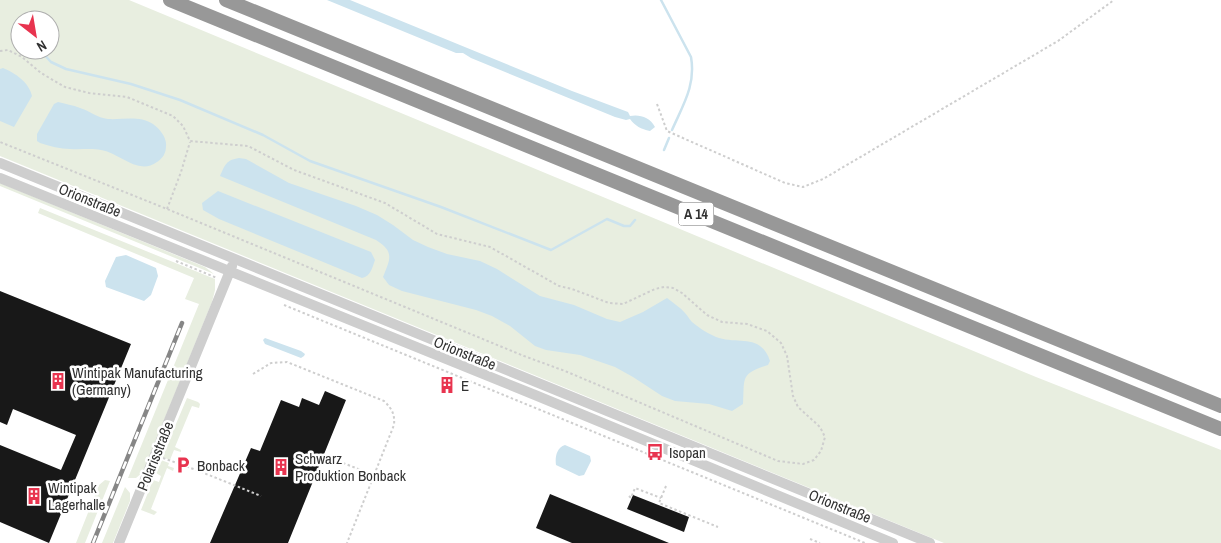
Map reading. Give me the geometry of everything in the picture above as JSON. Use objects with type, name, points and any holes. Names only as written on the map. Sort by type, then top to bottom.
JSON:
[{"type":"highway","name":"A 14","points":[[170,0],[1221,428]]},
{"type":"highway","name":"A 14","points":[[226,0],[1221,406]]},
{"type":"street","name":"Orionstraße","points":[[0,163],[930,543]]},
{"type":"street","name":"Orionstraße","points":[[0,178],[228,276],[535,395],[893,543]]},
{"type":"street","name":"Polarisstraße","points":[[120,543],[235,259]]},
{"type":"path","points":[[657,104],[667,131],[785,184],[803,188],[823,179],[1058,41],[1114,0]]},
{"type":"path","points":[[0,51],[8,50],[22,56],[41,73],[65,87],[89,93],[127,97],[173,116],[183,126],[190,141],[168,209]]},
{"type":"path","points":[[0,142],[524,356],[566,371],[778,461],[803,464],[814,460],[821,451],[825,437],[820,427],[798,406],[793,396],[787,356],[781,343],[768,331],[747,324],[722,322],[706,314],[682,292],[673,288],[655,289],[623,304],[610,303],[559,286],[490,247],[437,234],[385,203],[294,170],[248,146],[190,141]]},
{"type":"path","points":[[173,260],[228,276]]},
{"type":"path","points":[[284,305],[866,543]]},
{"type":"path","points":[[253,374],[272,363],[287,362],[384,402],[393,411],[394,425],[347,543]]},
{"type":"path","points":[[160,458],[199,471],[261,496]]},
{"type":"path","points":[[343,463],[374,475]]},
{"type":"path","points":[[666,486],[658,504],[718,527]]},
{"type":"path","points":[[629,496],[631,498],[636,488],[661,498]]},
{"type":"path","points":[[810,539],[820,543]]},
{"type":"shaded area","points":[[0,0],[129,0],[1036,377],[1221,450],[1221,543],[944,543],[0,156]]},
{"type":"shaded area","points":[[0,183],[205,267],[214,274],[0,186]]},
{"type":"shaded area","points":[[40,208],[215,279],[212,302],[143,472],[136,478],[128,478],[199,304],[185,299],[194,278],[38,213]]},
{"type":"shaded area","points":[[187,398],[198,402],[200,404],[199,408],[192,406],[175,447],[181,450],[181,452],[174,450],[170,460],[162,457]]},
{"type":"shaded area","points":[[161,460],[169,463],[168,466],[174,468],[173,471],[167,468],[151,509],[157,512],[154,515],[141,510],[153,480],[159,482],[161,476],[156,473]]},
{"type":"shaded area","points":[[105,480],[110,481],[85,543],[76,543],[99,485]]},
{"type":"shaded area","points":[[125,487],[130,493],[130,501],[113,543],[102,543]]},
{"type":"water","points":[[327,0],[350,0],[628,112],[630,116],[644,117],[655,127],[650,131],[644,129],[630,119],[626,120],[615,117],[471,58],[463,53],[456,53]]},
{"type":"water","points":[[3,68],[21,79],[28,86],[32,96],[14,127],[0,121],[0,69]]},
{"type":"water","points":[[58,102],[77,107],[104,118],[148,121],[158,128],[164,137],[166,146],[164,155],[150,166],[143,166],[136,165],[101,150],[62,148],[40,143],[37,141],[37,134],[54,104]]},
{"type":"water","points":[[246,159],[289,183],[377,215],[413,240],[428,247],[447,254],[480,261],[497,269],[540,296],[574,305],[607,319],[620,322],[643,312],[667,298],[683,311],[692,322],[705,331],[727,340],[755,343],[766,353],[770,361],[768,365],[752,371],[745,378],[743,404],[732,411],[709,404],[675,401],[662,396],[615,367],[580,355],[546,350],[535,346],[510,326],[492,316],[402,291],[389,285],[383,277],[388,265],[389,256],[382,244],[220,176],[231,160]]},
{"type":"water","points":[[218,191],[371,252],[375,260],[371,271],[362,278],[219,219],[203,210],[202,203]]},
{"type":"water","points":[[126,255],[156,268],[158,276],[151,295],[144,301],[106,287],[105,281],[116,257]]},
{"type":"water","points":[[265,338],[305,354],[301,358],[265,344],[263,340]]},
{"type":"water","points":[[565,445],[590,456],[591,461],[584,475],[579,476],[556,465],[558,451]]},
{"type":"building","points":[[0,291],[131,344],[49,543],[0,522],[0,445],[61,470],[76,435],[13,409],[7,425],[0,422]]},
{"type":"building","name":"Schwarz Produktion Bonback","points":[[325,391],[346,400],[288,543],[210,543],[251,448],[260,451],[281,400],[299,407],[302,398],[319,405]]},
{"type":"building","points":[[550,494],[669,543],[572,543],[536,528]]},
{"type":"building","points":[[633,495],[689,517],[684,532],[627,509]]},
{"type":"waterway","points":[[661,0],[691,57],[692,67],[688,95],[672,130]]},
{"type":"waterway","points":[[49,60],[66,69],[131,84],[180,100],[263,135],[310,161],[441,207],[551,250],[607,219],[624,226],[630,226],[635,220]]},
{"type":"waterway","points":[[664,150],[669,138]]},
{"type":"railway","points":[[93,543],[182,323]]},
{"type":"place","name":"Wintipak Manufacturing (Germany)","points":[[58,381]]},
{"type":"place","name":"E","points":[[447,385]]},
{"type":"place","name":"Isopan","points":[[655,452]]},
{"type":"place","name":"Bonback","points":[[183,465]]},
{"type":"place","name":"Schwarz Produktion Bonback","points":[[281,467]]},
{"type":"place","name":"Wintipak Lagerhalle","points":[[34,496]]}]
